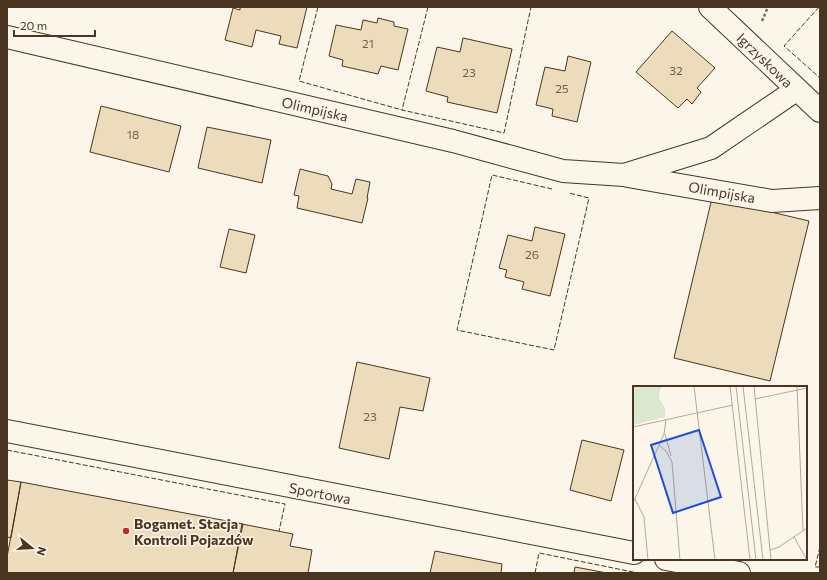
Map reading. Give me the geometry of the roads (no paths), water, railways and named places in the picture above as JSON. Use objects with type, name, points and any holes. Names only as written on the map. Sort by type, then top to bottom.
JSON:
[{"type":"street","name":"Igrzyskowa","points":[[710,7],[820,112]]},
{"type":"street","name":"Olimpijska","points":[[7,37],[453,141],[563,170],[624,175],[772,201],[820,198]]},
{"type":"street","name":"Olimpijska","points":[[624,175],[711,148],[796,90]]},
{"type":"street","name":"Sportowa","points":[[7,432],[633,553]]},
{"type":"street","points":[[671,560],[739,573]]},
{"type":"place","name":"Bogamet. Stacja Kontroli Pojazdów","points":[[126,531]]}]
